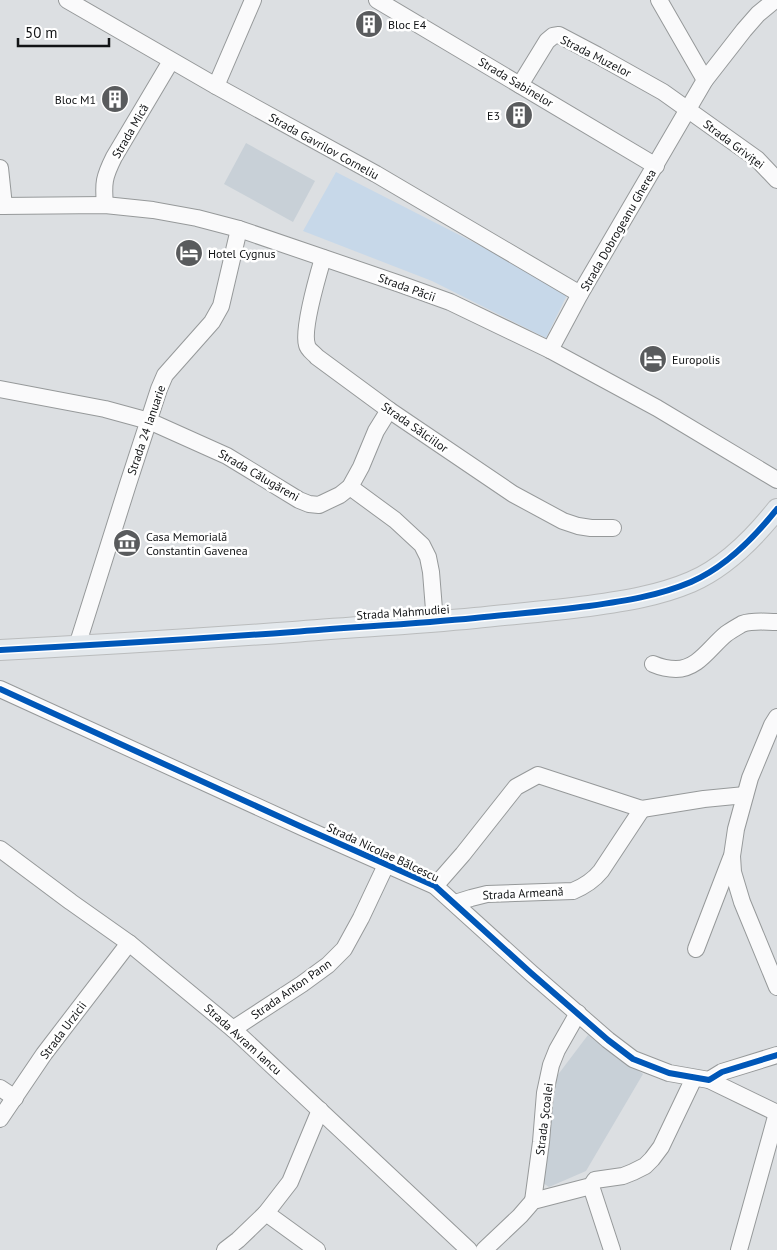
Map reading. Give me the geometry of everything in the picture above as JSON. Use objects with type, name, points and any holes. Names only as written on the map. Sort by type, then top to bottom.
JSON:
[{"type":"main road","name":"Strada Mahmudiei","points":[[0,650],[435,622],[618,602],[670,590],[715,569],[738,551],[762,528],[777,509]]},
{"type":"street","name":"Strada Gavrilov Corneliu","points":[[67,0],[171,61],[376,174],[580,294]]},
{"type":"street","points":[[216,86],[253,0]]},
{"type":"street","name":"Strada Sabinelor","points":[[376,0],[656,166]]},
{"type":"street","points":[[659,0],[705,80]]},
{"type":"street","name":"Strada Dobrogeanu Gherea","points":[[550,350],[580,294],[705,80],[758,14],[775,0]]},
{"type":"street","name":"Strada Muzelor","points":[[520,84],[547,41],[553,36],[559,35],[662,92],[688,110]]},
{"type":"street","name":"Strada Mică","points":[[105,205],[103,188],[106,174],[114,157],[171,61]]},
{"type":"street","name":"Strada Griviței","points":[[688,110],[757,159],[777,180]]},
{"type":"street","points":[[0,168],[2,206]]},
{"type":"street","name":"Strada Păcii","points":[[2,206],[105,205],[153,210],[197,218],[239,229],[400,284],[450,302],[550,350],[657,408],[777,480]]},
{"type":"street","name":"Strada 24 Ianuarie","points":[[77,646],[165,375],[212,322],[221,306],[239,229]]},
{"type":"street","name":"Strada Sălciilor","points":[[323,258],[308,320],[306,337],[307,347],[317,357],[389,410],[513,494],[563,521],[591,528],[613,528]]},
{"type":"street","name":"Strada Călugăreni","points":[[0,389],[105,409],[149,421],[227,456],[299,500],[309,504],[319,505],[340,495],[350,487]]},
{"type":"street","points":[[389,410],[376,431],[362,467],[350,487],[394,520],[422,546],[428,557],[431,572],[435,622]]},
{"type":"street","points":[[653,664],[666,668],[686,668],[707,653],[726,634],[743,624],[757,621],[777,622]]},
{"type":"street","name":"Strada Nicolae Bălcescu","points":[[1,694],[435,886],[608,1040],[633,1059],[669,1073],[702,1079],[777,1113]]},
{"type":"street","points":[[777,717],[750,778],[736,828],[732,856],[733,872],[742,902],[777,987]]},
{"type":"street","points":[[435,886],[464,854],[516,787],[538,775],[642,809],[704,799],[745,795]]},
{"type":"street","name":"Strada Armeană","points":[[455,904],[486,894],[573,890],[585,886],[601,871],[642,809]]},
{"type":"street","name":"Strada Avram Iancu","points":[[0,849],[129,943],[234,1029],[462,1248]]},
{"type":"street","points":[[696,949],[732,856]]},
{"type":"street","name":"Strada Anton Pann","points":[[234,1029],[328,966],[344,949],[386,865]]},
{"type":"street","name":"Strada Urzicii","points":[[0,1119],[44,1054],[129,943]]},
{"type":"street","name":"Strada Școalei","points":[[533,1200],[545,1094],[557,1050],[578,1013]]},
{"type":"street","points":[[484,1250],[520,1216],[533,1200],[591,1186],[595,1180],[623,1176],[644,1166],[661,1147],[702,1079],[777,1055]]},
{"type":"street","points":[[0,1088],[15,1098]]},
{"type":"street","points":[[225,1250],[266,1213],[290,1182],[320,1110]]},
{"type":"street","points":[[740,1250],[777,1113]]},
{"type":"street","points":[[591,1186],[612,1250]]},
{"type":"street","points":[[266,1213],[317,1250]]},
{"type":"shaded area","points":[[246,143],[315,181],[293,222],[224,184]]},
{"type":"shaded area","points":[[336,172],[569,291],[546,338],[432,281],[303,231]]},
{"type":"shaded area","points":[[588,1035],[643,1074],[586,1171],[549,1187],[543,1183],[557,1076]]},
{"type":"cycle path","points":[[0,650],[429,622],[589,606],[628,600],[679,587],[704,576],[739,551],[777,509]]},
{"type":"cycle path","points":[[0,689],[435,886],[531,973],[608,1040],[633,1059],[669,1073],[709,1080],[722,1072],[777,1055]]},
{"type":"place","name":"Bloc E4","points":[[369,24]]},
{"type":"place","name":"Bloc M1","points":[[115,99]]},
{"type":"place","name":"E3","points":[[519,115]]},
{"type":"place","name":"Hotel Cygnus","points":[[189,253]]},
{"type":"place","name":"Europolis","points":[[653,359]]},
{"type":"place","name":"Casa Memorială Constantin Gavenea","points":[[127,543]]}]
